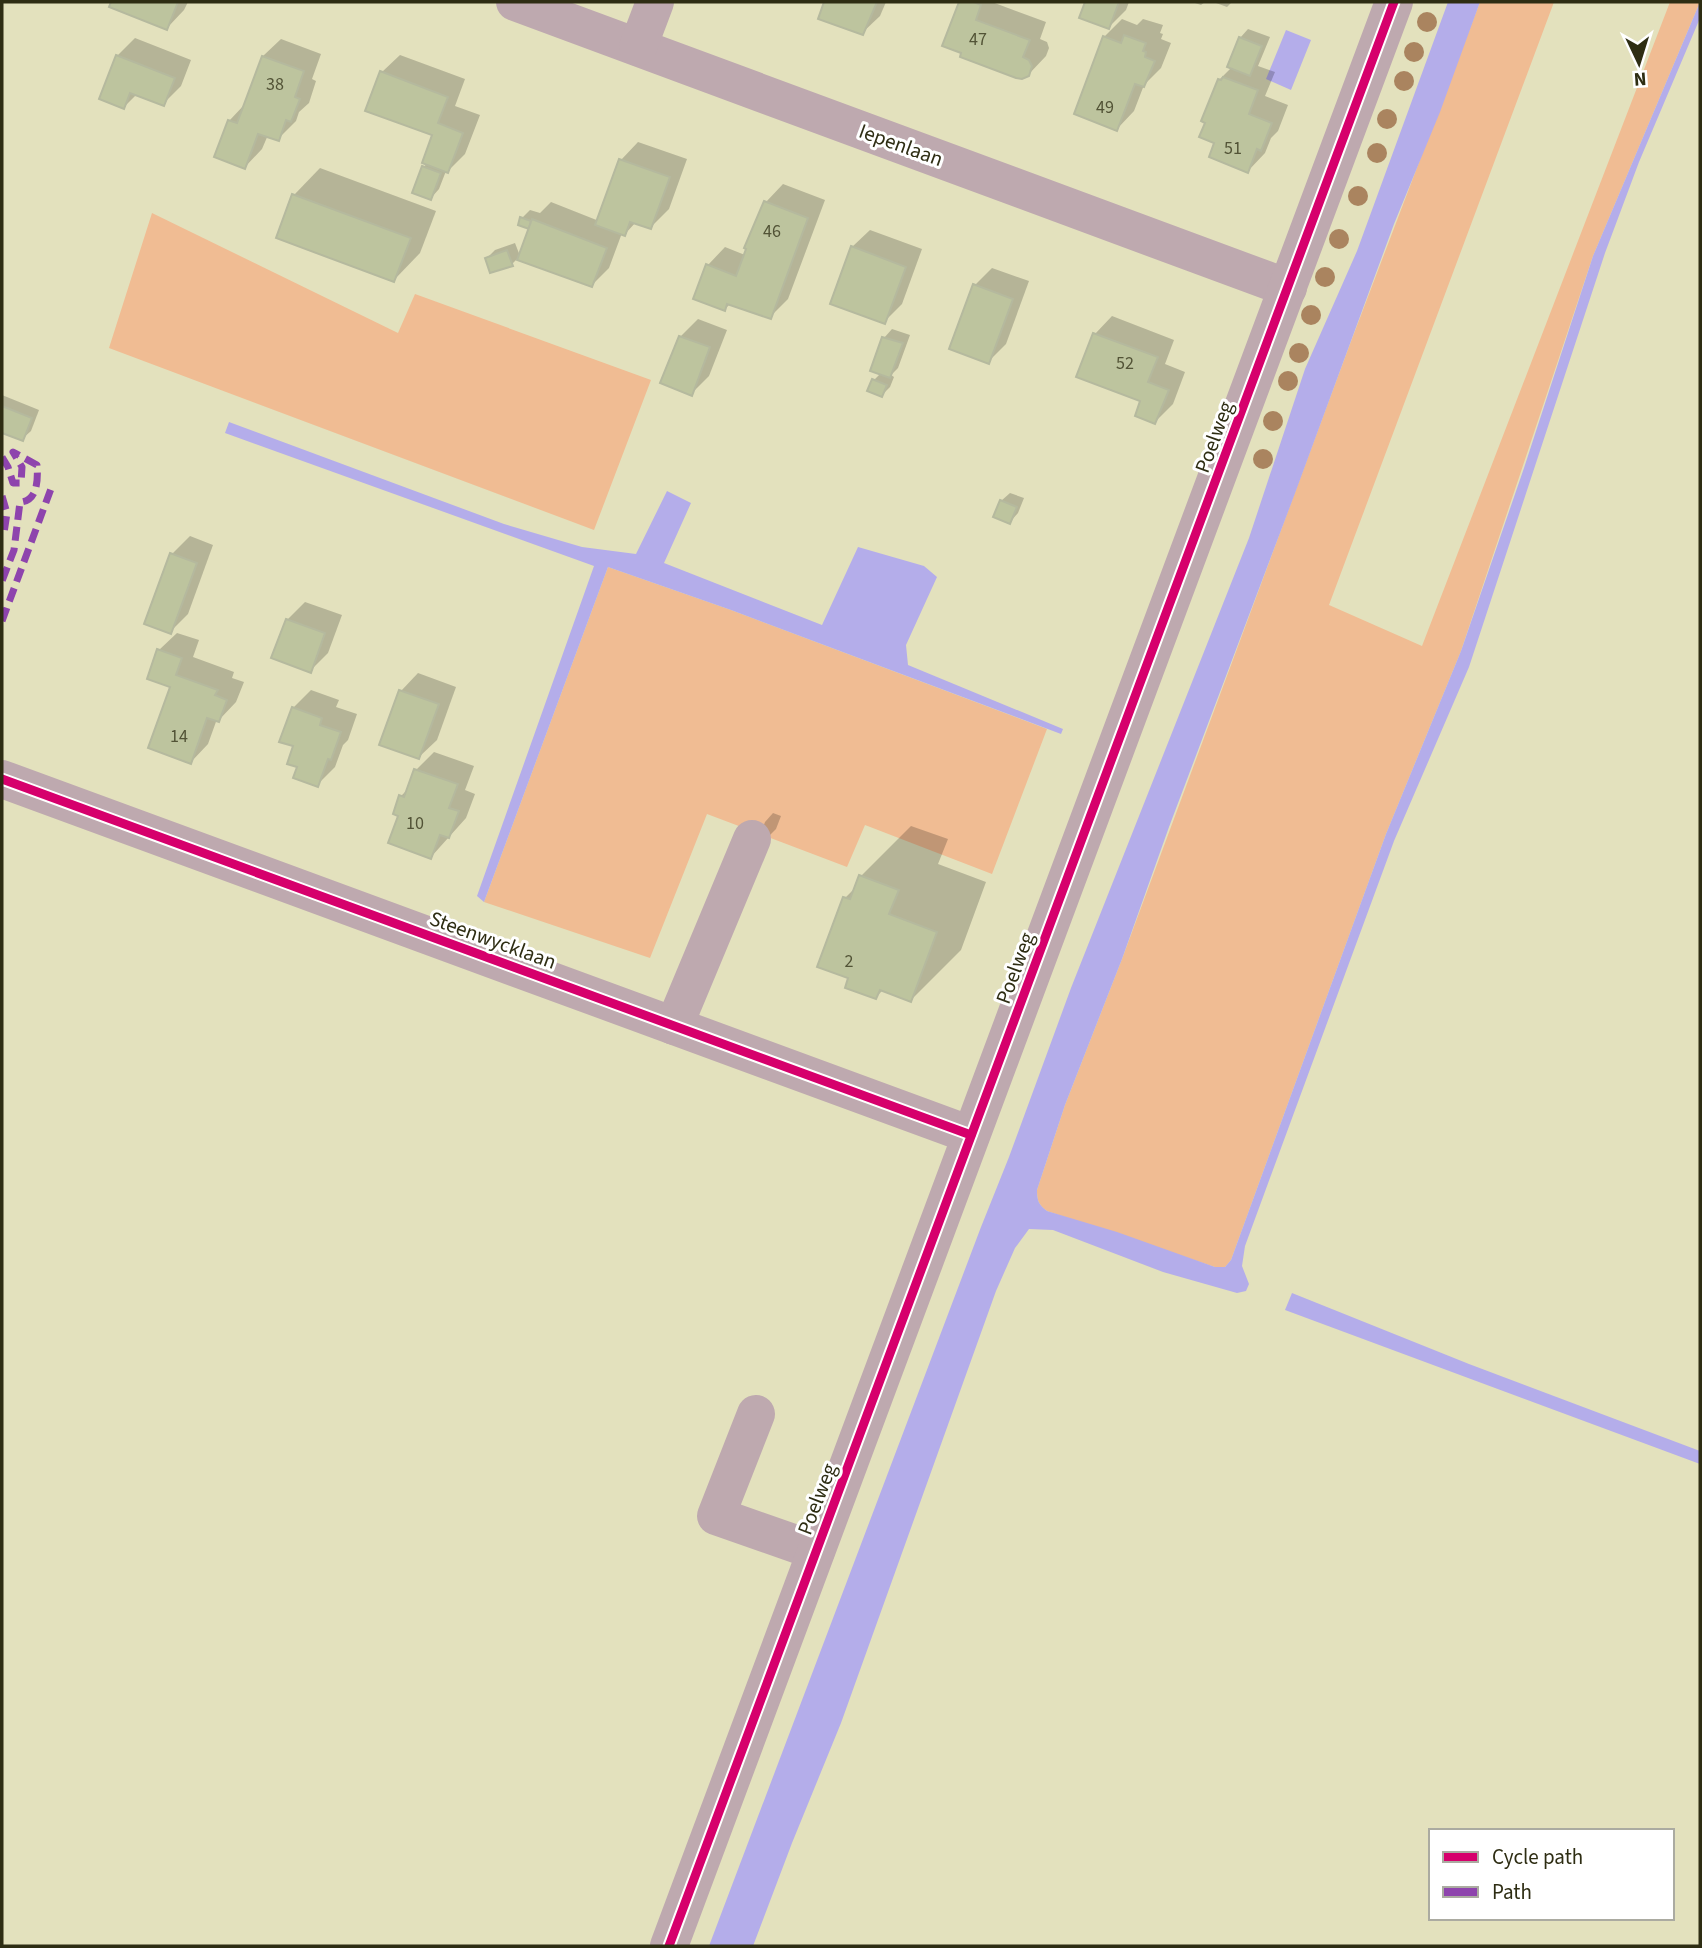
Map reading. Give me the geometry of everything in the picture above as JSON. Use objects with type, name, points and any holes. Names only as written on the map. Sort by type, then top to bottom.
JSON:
[{"type":"street","name":"Iepenlaan","points":[[515,2],[1288,288]]},
{"type":"street","points":[[638,47],[655,2]]},
{"type":"street","name":"Poelweg","points":[[669,1946],[1395,2]]},
{"type":"street","name":"Steenwycklaan","points":[[2,779],[971,1135]]},
{"type":"street","points":[[674,1026],[752,839]]},
{"type":"street","points":[[756,1414],[716,1516],[816,1551]]},
{"type":"shaded area","points":[[1448,2],[1480,2],[1440,112],[1394,224],[1122,959],[1065,1105],[1037,1190],[1039,1202],[1047,1211],[1117,1232],[1215,1267],[1225,1267],[1231,1260],[1386,834],[1461,651],[1593,256],[1700,2],[1700,18],[1639,162],[1605,253],[1469,667],[1394,841],[1245,1246],[1242,1266],[1249,1284],[1246,1291],[1237,1293],[1163,1272],[1053,1230],[1029,1229],[1015,1248],[996,1291],[841,1723],[753,1946],[709,1946],[1071,988],[1249,538],[1305,369],[1357,251]]},
{"type":"shaded area","points":[[1480,2],[1554,2],[1329,605],[1422,646],[1670,2],[1700,2],[1593,256],[1461,651],[1386,834],[1231,1260],[1225,1267],[1215,1267],[1047,1211],[1039,1202],[1037,1190],[1065,1105]]},
{"type":"shaded area","points":[[1286,30],[1311,40],[1291,90],[1266,79]]},
{"type":"shaded area","points":[[152,213],[398,333],[415,294],[651,380],[594,530],[109,348]]},
{"type":"shaded area","points":[[229,422],[504,524],[582,547],[636,554],[667,491],[691,503],[664,563],[822,625],[858,547],[924,566],[937,577],[906,645],[908,665],[1063,729],[1061,734],[731,610],[608,567],[484,902],[477,896],[594,566],[225,433]]},
{"type":"shaded area","points":[[608,567],[731,610],[1047,729],[992,874],[865,825],[847,867],[707,814],[650,958],[484,902]]},
{"type":"shaded area","points":[[1292,1293],[1469,1364],[1700,1451],[1700,1464],[1285,1310]]},
{"type":"building","points":[[111,2],[178,2],[167,30],[109,7]]},
{"type":"building","points":[[824,2],[877,2],[863,35],[818,19]]},
{"type":"building","points":[[959,2],[981,5],[976,20],[1030,40],[1023,57],[1029,60],[1032,66],[1029,76],[1016,78],[960,57],[961,53],[942,46]]},
{"type":"building","points":[[1085,2],[1119,2],[1109,29],[1079,18]]},
{"type":"building","points":[[1124,35],[1146,43],[1143,51],[1146,52],[1145,57],[1155,61],[1144,87],[1135,84],[1117,131],[1074,114],[1103,36],[1121,43]]},
{"type":"building","points":[[1239,37],[1262,46],[1250,76],[1227,67]]},
{"type":"building","points":[[116,55],[175,78],[164,106],[130,93],[124,109],[99,99]]},
{"type":"building","points":[[262,56],[304,71],[295,97],[300,99],[291,122],[286,120],[279,141],[258,134],[245,169],[214,157],[228,120],[237,123]]},
{"type":"building","points":[[380,71],[448,97],[438,123],[463,133],[448,173],[422,163],[432,135],[365,111]]},
{"type":"building","points":[[1223,77],[1258,90],[1249,114],[1272,123],[1261,151],[1257,149],[1248,173],[1209,157],[1214,143],[1199,137],[1205,123],[1201,121],[1218,79]]},
{"type":"building","points":[[619,159],[670,177],[651,229],[630,222],[625,236],[595,225]]},
{"type":"building","points":[[422,166],[441,173],[431,200],[412,193]]},
{"type":"building","points":[[292,194],[411,238],[394,282],[276,238]]},
{"type":"building","points":[[764,201],[808,218],[771,319],[727,304],[725,311],[693,299],[706,264],[736,276],[746,249],[744,248]]},
{"type":"building","points":[[520,217],[531,221],[529,229],[518,225]]},
{"type":"building","points":[[532,219],[607,248],[592,287],[517,260]]},
{"type":"building","points":[[851,246],[906,267],[885,324],[830,304]]},
{"type":"building","points":[[507,250],[513,266],[490,273],[485,258]]},
{"type":"building","points":[[973,284],[1013,299],[989,364],[949,349]]},
{"type":"building","points":[[1093,333],[1158,357],[1148,382],[1169,390],[1155,424],[1135,416],[1140,401],[1076,377]]},
{"type":"building","points":[[679,336],[710,347],[692,396],[660,383]]},
{"type":"building","points":[[882,337],[903,343],[890,378],[870,371]]},
{"type":"building","points":[[872,379],[887,385],[882,397],[867,391]]},
{"type":"building","points":[[2,406],[32,418],[23,441],[2,433]]},
{"type":"building","points":[[1000,500],[1017,507],[1010,524],[993,517]]},
{"type":"building","points":[[170,553],[197,563],[171,634],[144,624]]},
{"type":"building","points":[[286,619],[325,633],[311,673],[271,658]]},
{"type":"building","points":[[157,649],[182,658],[176,675],[218,690],[215,695],[227,700],[219,722],[207,718],[191,764],[148,748],[170,687],[147,679]]},
{"type":"building","points":[[399,690],[439,704],[419,759],[379,745]]},
{"type":"building","points":[[292,707],[322,718],[320,725],[341,732],[318,787],[293,778],[297,767],[287,764],[293,746],[279,742]]},
{"type":"building","points":[[414,769],[458,784],[449,808],[459,811],[449,838],[440,835],[431,859],[388,843],[398,816],[393,814],[399,795],[404,797]]},
{"type":"building","points":[[859,875],[899,890],[889,914],[937,932],[911,1002],[880,990],[876,999],[845,988],[848,978],[817,967],[843,897],[850,899]]},
{"type":"marked path","points":[[2,457],[13,483],[21,483],[22,467],[13,452],[37,465],[36,488],[30,498],[20,502],[14,550],[2,581]]},
{"type":"marked path","points":[[2,621],[52,486]]},
{"type":"marked path","points":[[2,496],[7,513],[4,533],[2,532]]},
{"type":"cycle path","points":[[669,1946],[1394,2]]},
{"type":"cycle path","points":[[2,779],[971,1135]]}]
